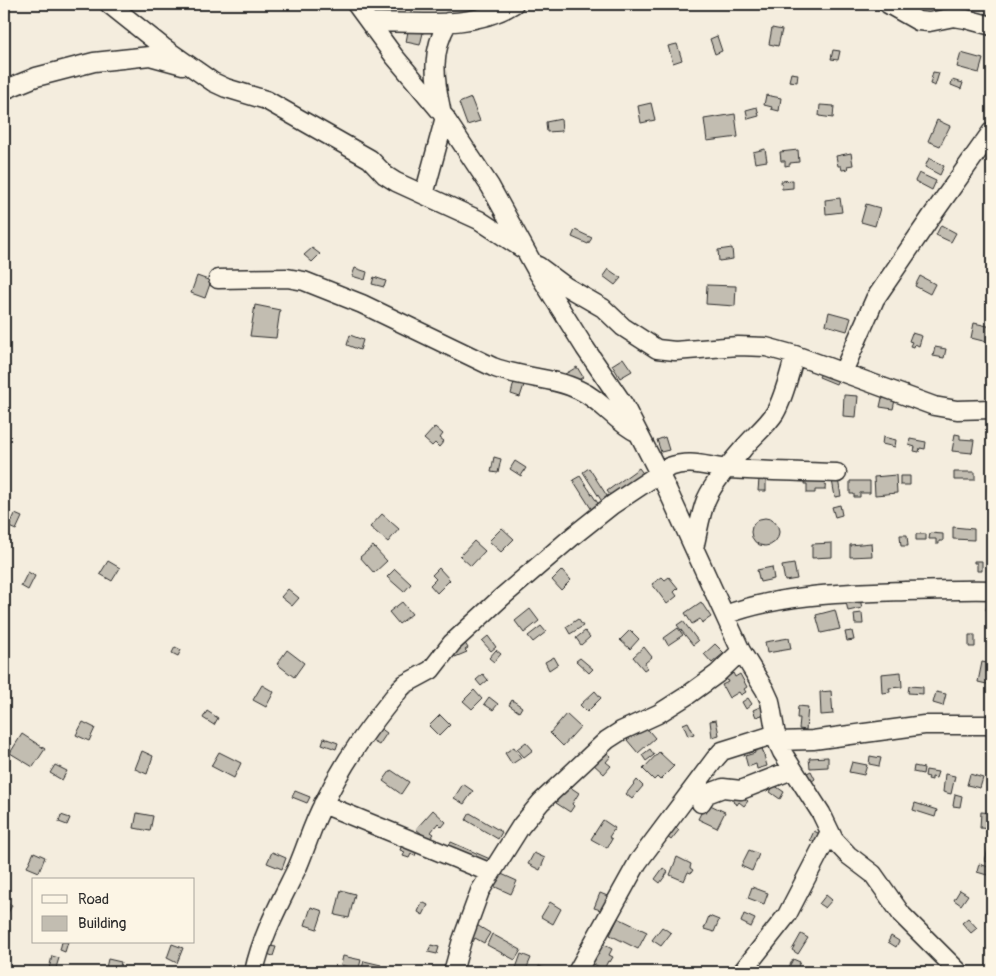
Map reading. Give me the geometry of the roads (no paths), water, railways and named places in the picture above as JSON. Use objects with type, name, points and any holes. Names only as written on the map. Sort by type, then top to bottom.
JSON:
[{"type":"street","points":[[109,4],[213,82],[226,88],[258,97],[283,109],[370,159],[396,182],[479,220],[529,256],[565,286],[603,308],[629,331],[657,348],[675,351],[753,346],[766,347],[795,355],[934,406],[957,410],[992,409]]},
{"type":"street","points":[[356,4],[394,56],[443,114],[490,186],[529,256],[585,348],[618,396],[660,474],[741,651],[765,690],[770,702],[782,752],[821,814],[830,832],[841,848],[873,874],[902,915],[959,972]]},
{"type":"street","points":[[369,22],[448,22],[468,20],[498,12],[514,4]]},
{"type":"street","points":[[888,4],[918,21],[929,22],[954,17],[966,18],[992,26]]},
{"type":"street","points":[[424,195],[443,114],[435,80],[436,53],[439,40],[448,22]]},
{"type":"street","points":[[4,90],[36,77],[94,62],[150,56],[191,67]]},
{"type":"street","points":[[843,372],[875,300],[992,131]]},
{"type":"street","points":[[218,279],[287,278],[304,281],[362,304],[508,373],[564,384],[578,389],[592,397],[622,424],[638,433]]},
{"type":"street","points":[[694,548],[706,500],[727,468],[776,411],[795,355]]},
{"type":"street","points":[[254,972],[267,931],[298,865],[323,804],[341,770],[364,734],[400,688],[431,670],[452,643],[573,536],[612,505],[669,467],[688,462],[727,468],[837,473]]},
{"type":"street","points":[[725,615],[774,601],[860,592],[992,590]]},
{"type":"street","points":[[453,972],[475,903],[491,873],[521,826],[541,802],[596,748],[621,731],[658,714],[688,695],[717,674],[741,651]]},
{"type":"street","points":[[577,972],[638,862],[722,751],[777,737],[822,739],[924,725],[992,725]]},
{"type":"street","points":[[701,802],[707,794],[723,788],[741,790],[792,770]]},
{"type":"street","points":[[323,804],[491,873]]},
{"type":"street","points":[[742,972],[787,915],[830,832]]}]
